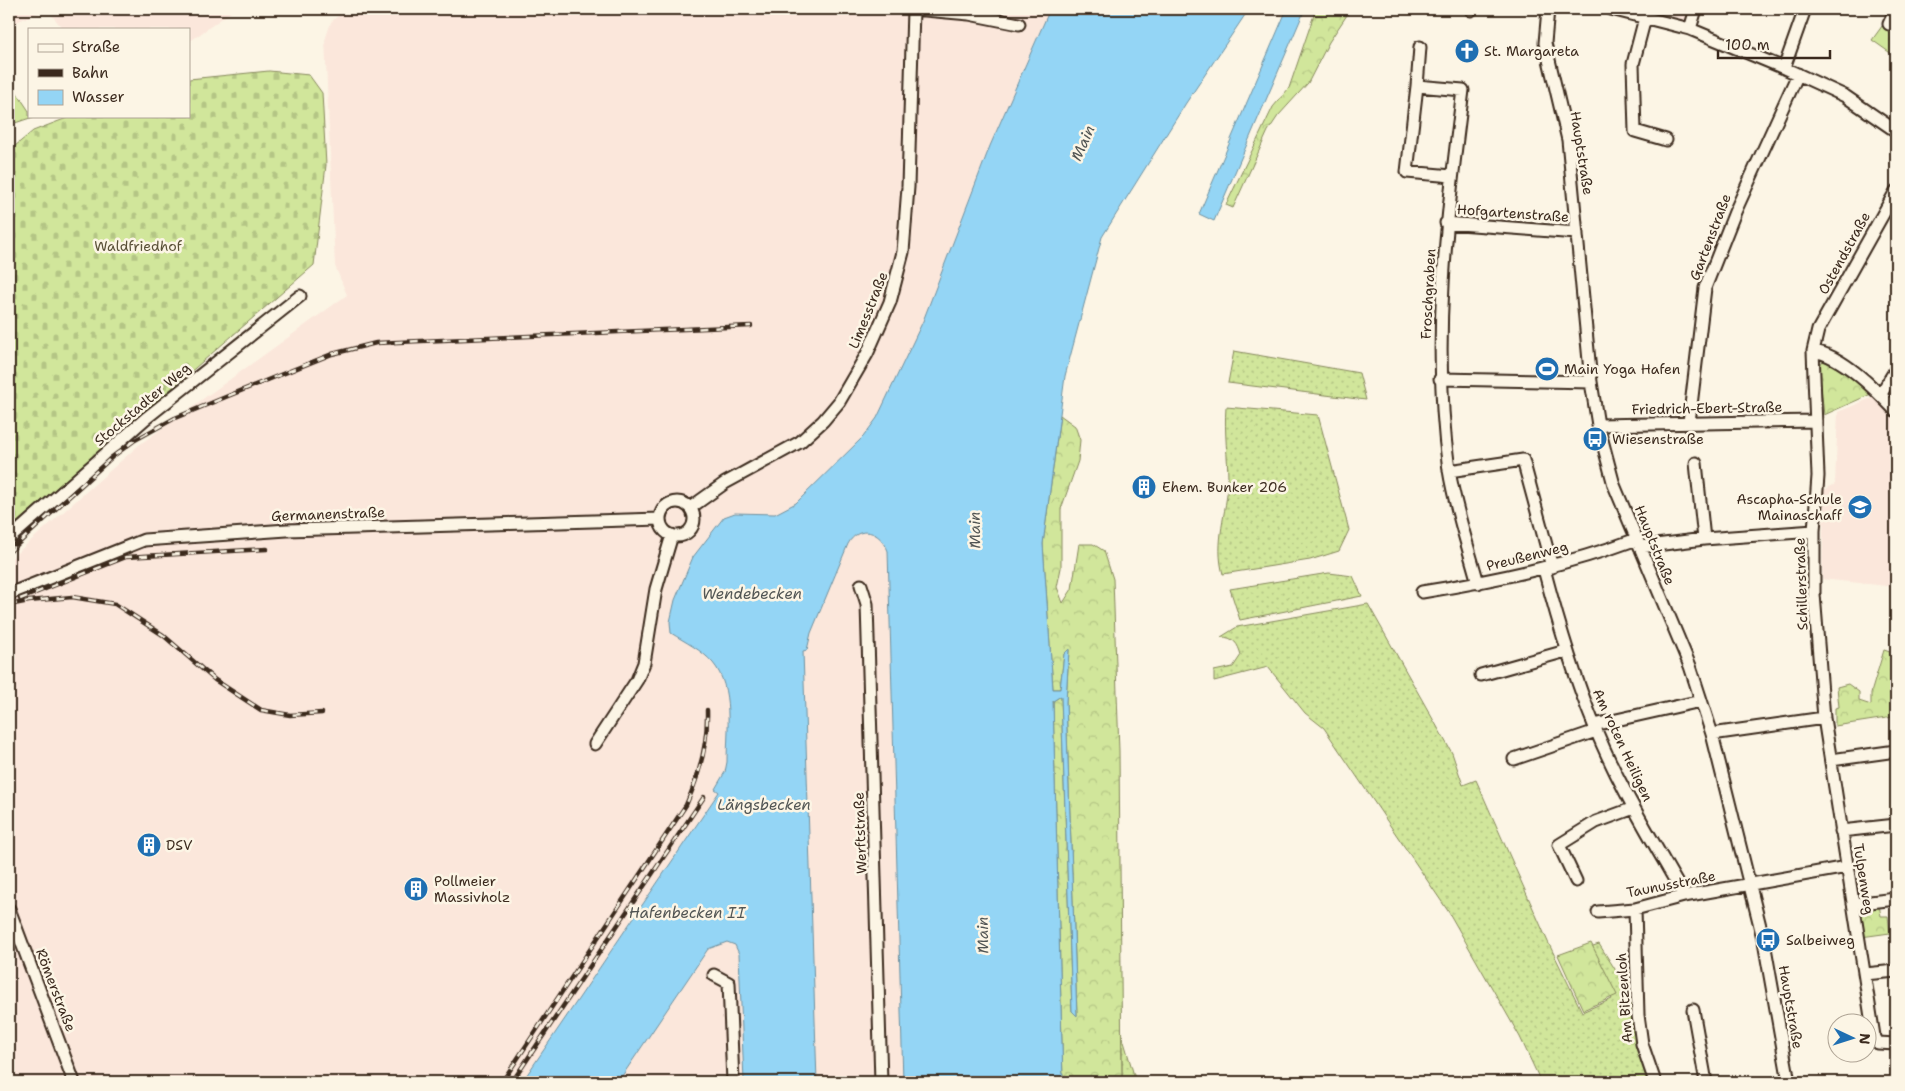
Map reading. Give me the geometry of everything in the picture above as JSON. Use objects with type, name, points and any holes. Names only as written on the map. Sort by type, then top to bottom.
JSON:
[{"type":"street","name":"Limesstraße","points":[[690,508],[725,483],[800,442],[823,421],[839,402],[867,354],[890,302],[903,252],[908,187],[913,9],[969,14],[1019,24]]},
{"type":"street","name":"Hauptstraße","points":[[1548,9],[1545,43],[1568,140],[1591,382],[1598,425],[1614,485],[1690,666],[1712,734],[1772,980],[1789,1082]]},
{"type":"street","points":[[1611,9],[1690,29],[1784,68],[1846,96],[1895,127]]},
{"type":"street","points":[[1690,29],[1696,9]]},
{"type":"street","points":[[1784,68],[1805,9]]},
{"type":"street","points":[[1889,24],[1896,9]]},
{"type":"street","points":[[1645,18],[1633,64],[1634,131],[1666,140]]},
{"type":"street","points":[[1420,48],[1407,172],[1452,176]]},
{"type":"street","name":"Gartenstraße","points":[[1689,422],[1705,288],[1738,204],[1798,74]]},
{"type":"street","name":"Froschgraben","points":[[1416,86],[1463,90],[1446,223],[1440,316],[1440,379],[1449,471],[1478,583]]},
{"type":"street","name":"Ostendstraße","points":[[1818,330],[1896,191]]},
{"type":"street","name":"Hofgartenstraße","points":[[1446,223],[1577,233]]},
{"type":"street","name":"Stockstadter Weg","points":[[9,539],[145,418],[300,296]]},
{"type":"street","name":"Schillerstraße","points":[[1818,330],[1812,351],[1818,476],[1814,532],[1814,594],[1824,718]]},
{"type":"street","points":[[1812,351],[1834,357],[1881,394],[1896,411]]},
{"type":"street","points":[[1881,394],[1896,369]]},
{"type":"street","points":[[1440,379],[1591,382]]},
{"type":"street","name":"Friedrich-Ebert-Straße","points":[[1598,425],[1816,421]]},
{"type":"street","name":"Am roten Heiligen","points":[[1449,471],[1523,460],[1566,651],[1595,728],[1634,808],[1684,896]]},
{"type":"street","points":[[1696,463],[1704,539]]},
{"type":"street","points":[[671,502],[681,502],[690,508],[694,518],[692,528],[683,535],[672,535],[664,530],[660,519],[663,509],[671,502]]},
{"type":"street","name":"Germanenstraße","points":[[9,594],[144,540],[287,530],[660,519]]},
{"type":"street","name":"Preußenweg","points":[[1422,592],[1478,583],[1548,568],[1638,543],[1814,532]]},
{"type":"street","points":[[595,744],[641,671],[647,652],[656,589],[672,535]]},
{"type":"street","name":"Werftstraße","points":[[861,584],[867,604],[882,1082]]},
{"type":"street","points":[[1481,675],[1566,651]]},
{"type":"street","points":[[1514,759],[1595,728],[1701,701]]},
{"type":"street","points":[[1712,734],[1824,718]]},
{"type":"street","name":"Tulpenweg","points":[[1824,718],[1874,1036],[1878,1043],[1896,1044]]},
{"type":"street","points":[[1831,760],[1896,751]]},
{"type":"street","points":[[1576,881],[1559,845],[1590,826],[1634,808]]},
{"type":"street","points":[[1842,831],[1896,825]]},
{"type":"street","points":[[1750,884],[1847,868]]},
{"type":"street","name":"Taunusstraße","points":[[1598,912],[1635,909],[1684,896],[1750,884]]},
{"type":"street","points":[[1853,904],[1896,899]]},
{"type":"street","name":"Römerstraße","points":[[9,909],[74,1082]]},
{"type":"street","name":"Am Bitzenloh","points":[[1635,909],[1638,1015],[1642,1044],[1655,1082]]},
{"type":"street","points":[[1865,974],[1896,971]]},
{"type":"street","points":[[714,975],[729,983],[733,1082]]},
{"type":"street","points":[[1693,1010],[1706,1082]]},
{"type":"shaded area","points":[[9,9],[47,9],[9,25]]},
{"type":"shaded area","points":[[47,9],[235,9],[190,41],[190,28],[62,28]]},
{"type":"shaded area","points":[[346,9],[1050,9],[990,146],[923,321],[896,382],[885,542],[888,551],[903,1082],[9,1082],[9,560],[139,445],[347,295],[335,266],[325,40],[331,22]]},
{"type":"shaded area","points":[[1651,9],[1693,9],[1689,22]]},
{"type":"shaded area","name":"Ascapha-Schule Mainaschaff","points":[[1874,397],[1896,420],[1896,587],[1822,579],[1824,490],[1835,484],[1838,412]]},
{"type":"shaded area","points":[[1896,621],[1896,707],[1892,707]]},
{"type":"green space","points":[[1316,9],[1351,9],[1329,42],[1308,83],[1278,116],[1268,131],[1233,208],[1226,205],[1273,107],[1289,88]]},
{"type":"green space","points":[[1885,22],[1896,29],[1896,57],[1872,40]]},
{"type":"green space","name":"Waldfriedhof","points":[[269,71],[309,75],[322,93],[326,165],[314,265],[9,529],[9,151],[33,131],[67,118],[190,118],[190,79]]},
{"type":"green space","points":[[9,90],[15,90],[28,110],[28,118],[30,118],[9,125]]},
{"type":"green space","points":[[1234,351],[1359,373],[1366,400],[1228,383]]},
{"type":"green space","points":[[1823,360],[1834,364],[1871,394],[1824,415],[1819,368]]},
{"type":"green space","points":[[1226,407],[1318,415],[1349,530],[1339,551],[1310,560],[1223,574],[1220,539],[1228,481],[1225,426]]},
{"type":"green space","points":[[1060,415],[1075,426],[1080,440],[1078,461],[1061,509],[1061,568],[1057,587],[1063,603],[1072,589],[1079,544],[1093,544],[1104,551],[1113,579],[1119,751],[1122,1082],[1063,1082],[1053,701],[1061,696],[1072,1011],[1077,1015],[1066,702],[1069,650],[1064,654],[1060,689],[1053,689],[1043,544]]},
{"type":"green space","points":[[1329,573],[1353,576],[1362,596],[1240,620],[1230,589]]},
{"type":"green space","points":[[1368,604],[1452,753],[1463,785],[1476,780],[1548,942],[1582,1012],[1612,999],[1584,949],[1599,944],[1620,977],[1629,985],[1651,1082],[1541,1082],[1520,1037],[1448,911],[1324,728],[1305,713],[1268,667],[1214,681],[1214,671],[1233,667],[1241,655],[1235,642],[1229,638],[1221,637],[1237,627]]},
{"type":"green space","points":[[1884,650],[1890,652],[1893,717],[1835,726],[1835,708],[1839,707],[1837,687],[1848,684],[1859,692],[1859,701],[1871,705],[1871,693]]},
{"type":"green space","points":[[1879,905],[1881,916],[1888,916],[1890,933],[1861,937],[1858,911],[1861,908]]},
{"type":"green space","points":[[1591,943],[1617,995],[1583,1010],[1558,955]]},
{"type":"green space","points":[[1122,1035],[1136,1082],[1122,1082]]},
{"type":"water","points":[[1050,9],[1249,9],[1186,103],[1102,237],[1065,376],[1043,544],[1053,689],[1060,689],[1064,654],[1069,649],[1066,702],[1077,1016],[1072,1011],[1061,696],[1053,701],[1063,1082],[903,1082],[888,551],[885,544],[875,535],[864,532],[858,534],[848,544],[811,633],[807,650],[803,651],[817,1082],[744,1082],[739,954],[735,945],[727,942],[708,949],[618,1082],[522,1082],[719,792],[715,789],[725,772],[727,762],[728,710],[724,685],[720,673],[709,658],[671,633],[670,622],[675,600],[693,557],[724,517],[735,513],[775,514],[796,503],[863,437],[877,418],[923,321],[990,146]]},
{"type":"water","points":[[1287,9],[1305,9],[1214,221],[1199,214]]},
{"type":"railway","points":[[9,552],[112,457],[135,440],[175,418],[332,354],[376,343],[751,326]]},
{"type":"railway","points":[[20,599],[126,557],[267,549]]},
{"type":"railway","points":[[9,605],[72,597],[115,604],[163,635],[215,680],[261,710],[290,715],[322,713]]},
{"type":"railway","points":[[502,1082],[686,805],[702,759],[706,735],[707,710]]},
{"type":"railway","points":[[512,1082],[704,797]]},
{"type":"place","name":"St. Margareta","points":[[1467,51]]},
{"type":"place","name":"Main Yoga Hafen","points":[[1547,369]]},
{"type":"place","name":"Wiesenstraße","points":[[1595,439]]},
{"type":"place","name":"Ehem. Bunker 206","points":[[1144,487]]},
{"type":"place","name":"Ascapha-Schule Mainaschaff","points":[[1860,507]]},
{"type":"place","name":"DSV","points":[[149,845]]},
{"type":"place","name":"Pollmeier Massivholz","points":[[416,889]]},
{"type":"place","name":"Salbeiweg","points":[[1768,940]]},
{"type":"water label","name":"Main","points":[[1083,143]]},
{"type":"water label","name":"Main","points":[[975,530]]},
{"type":"water label","name":"Wendebecken","points":[[752,594]]},
{"type":"water label","name":"Längsbecken","points":[[764,805]]},
{"type":"water label","name":"Hafenbecken II","points":[[687,913]]},
{"type":"water label","name":"Main","points":[[983,935]]}]
